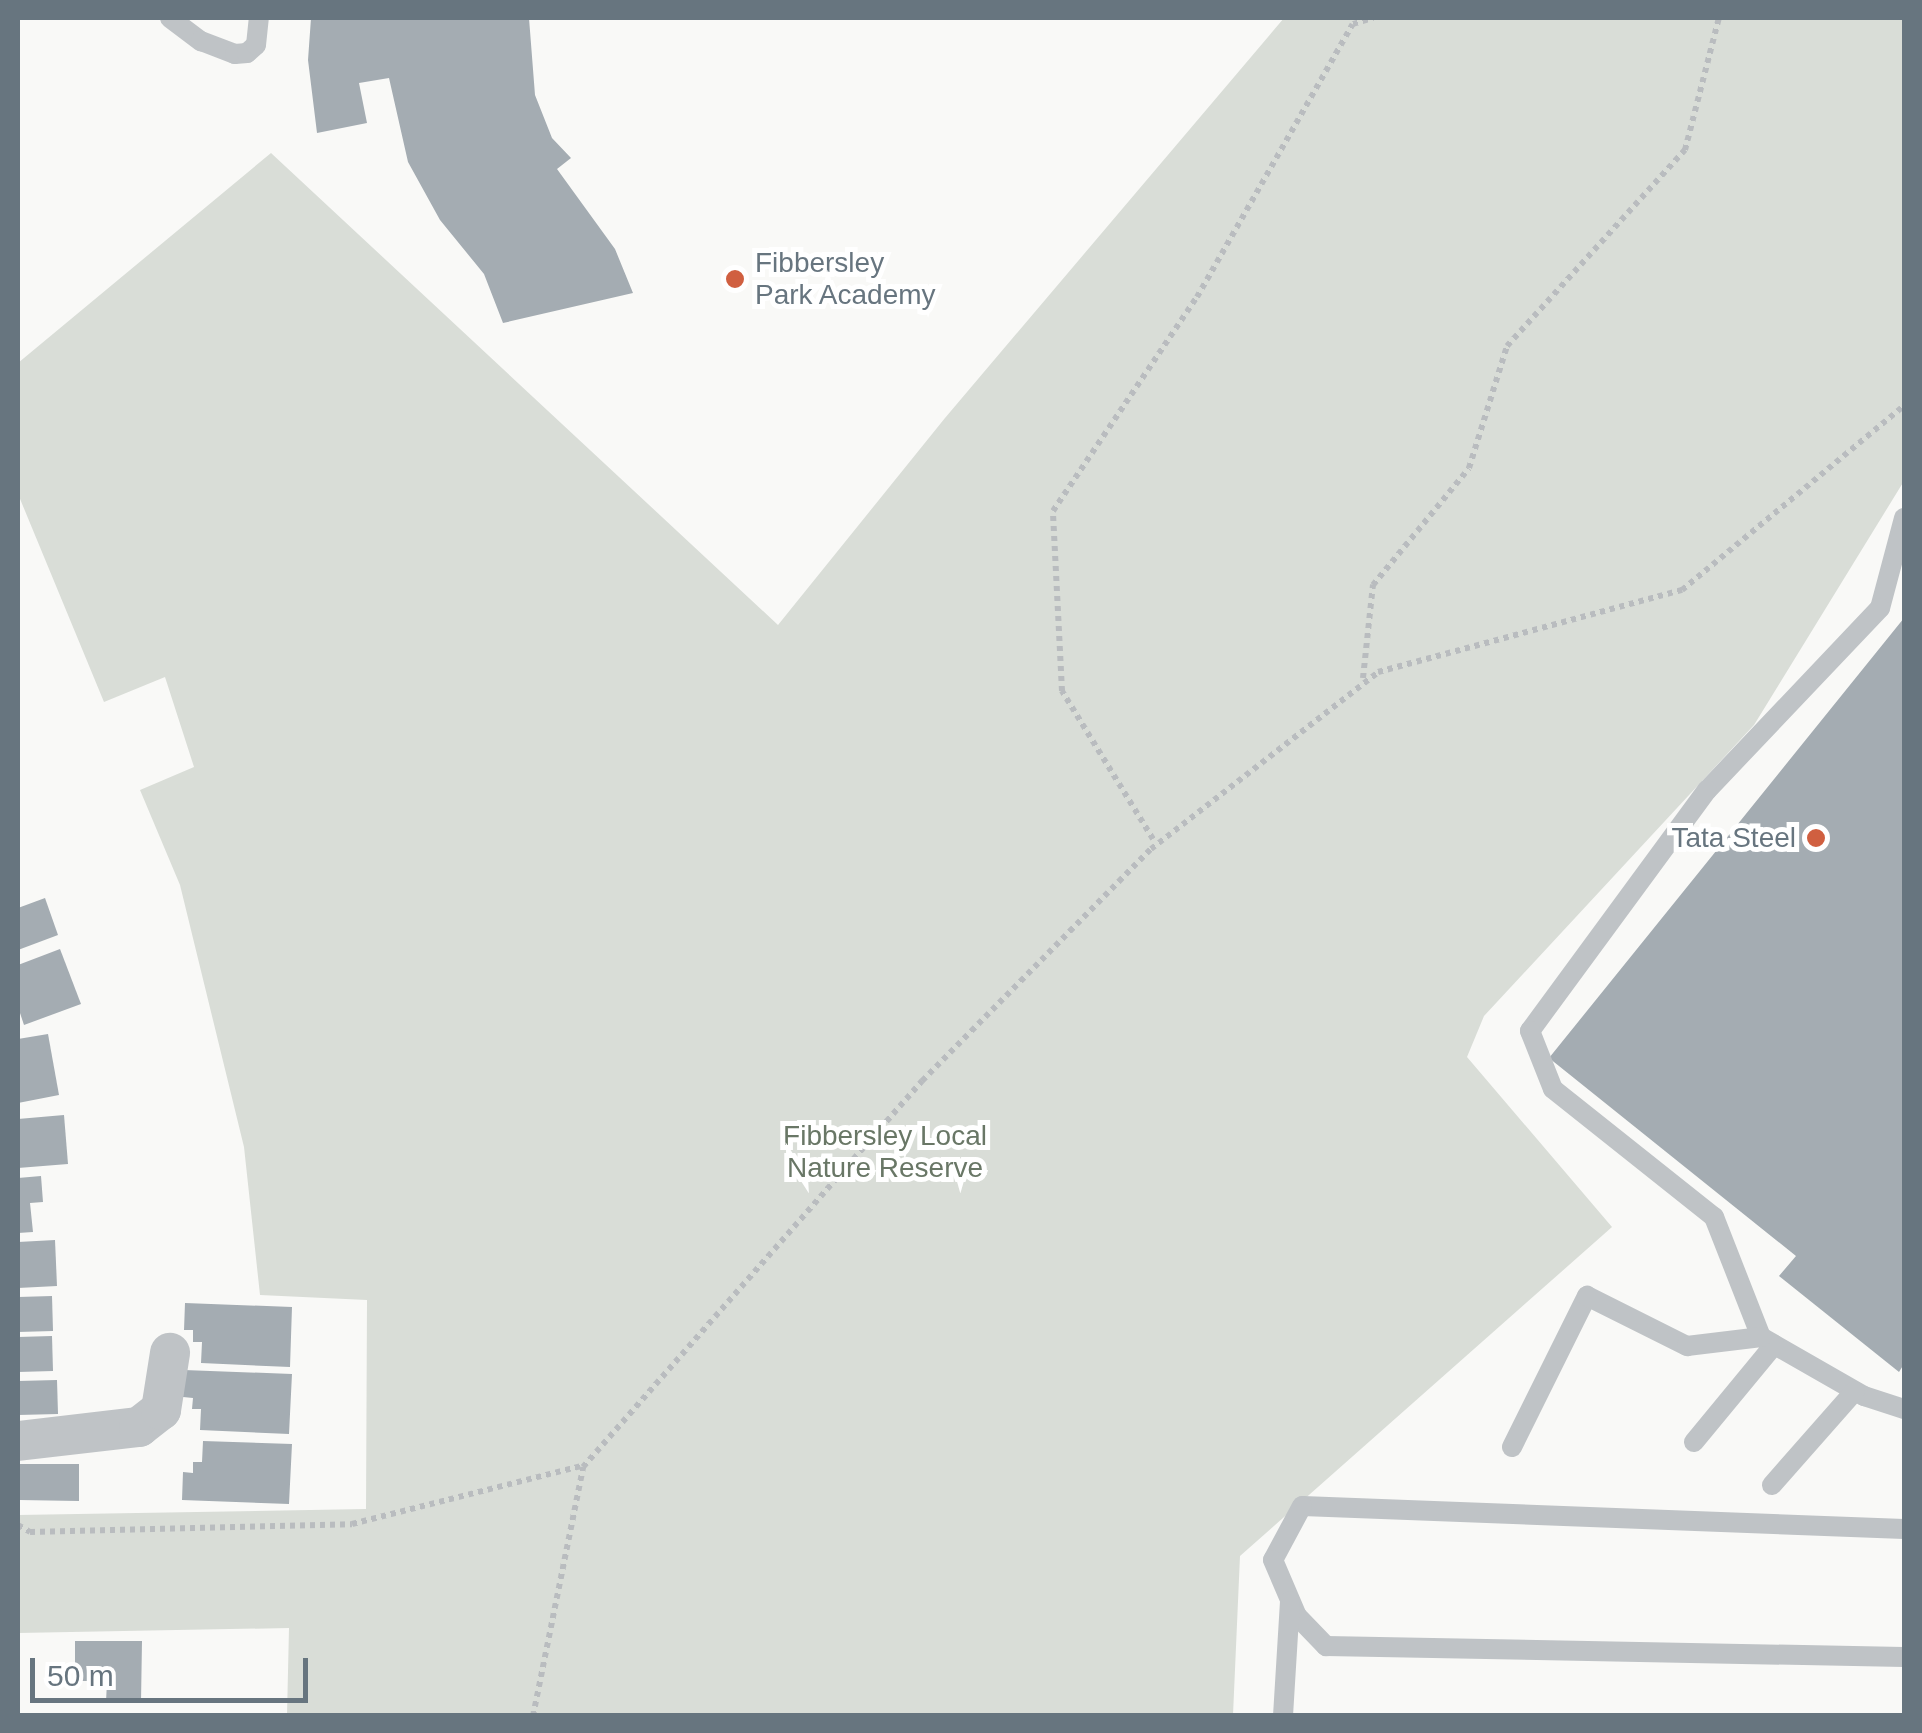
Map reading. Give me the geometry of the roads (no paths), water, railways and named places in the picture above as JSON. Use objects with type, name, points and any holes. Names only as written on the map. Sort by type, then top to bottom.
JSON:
[{"type":"street","points":[[18,1440],[139,1427],[161,1410],[170,1354]]},
{"type":"lane","points":[[170,18],[201,41],[235,54],[247,53],[256,45],[259,18]]},
{"type":"lane","points":[[1768,1341],[1714,1217],[1553,1089],[1530,1031],[1707,790],[1880,608],[1904,518]]},
{"type":"lane","points":[[1512,1447],[1587,1296],[1686,1346],[1768,1341],[1855,1391],[1904,1410]]},
{"type":"lane","points":[[1694,1442],[1768,1341]]},
{"type":"lane","points":[[1772,1485],[1855,1391]]},
{"type":"lane","points":[[1904,1529],[1302,1506],[1273,1560],[1297,1616],[1326,1646],[1904,1657]]},
{"type":"lane","points":[[1283,1716],[1290,1599]]},
{"type":"place","name":"Fibbersley Park Academy","points":[[735,279]]},
{"type":"place","name":"Tata Steel","points":[[1816,838]]},
{"type":"park label","name":"Fibbersley Local Nature Reserve","points":[[885,1152]]}]
